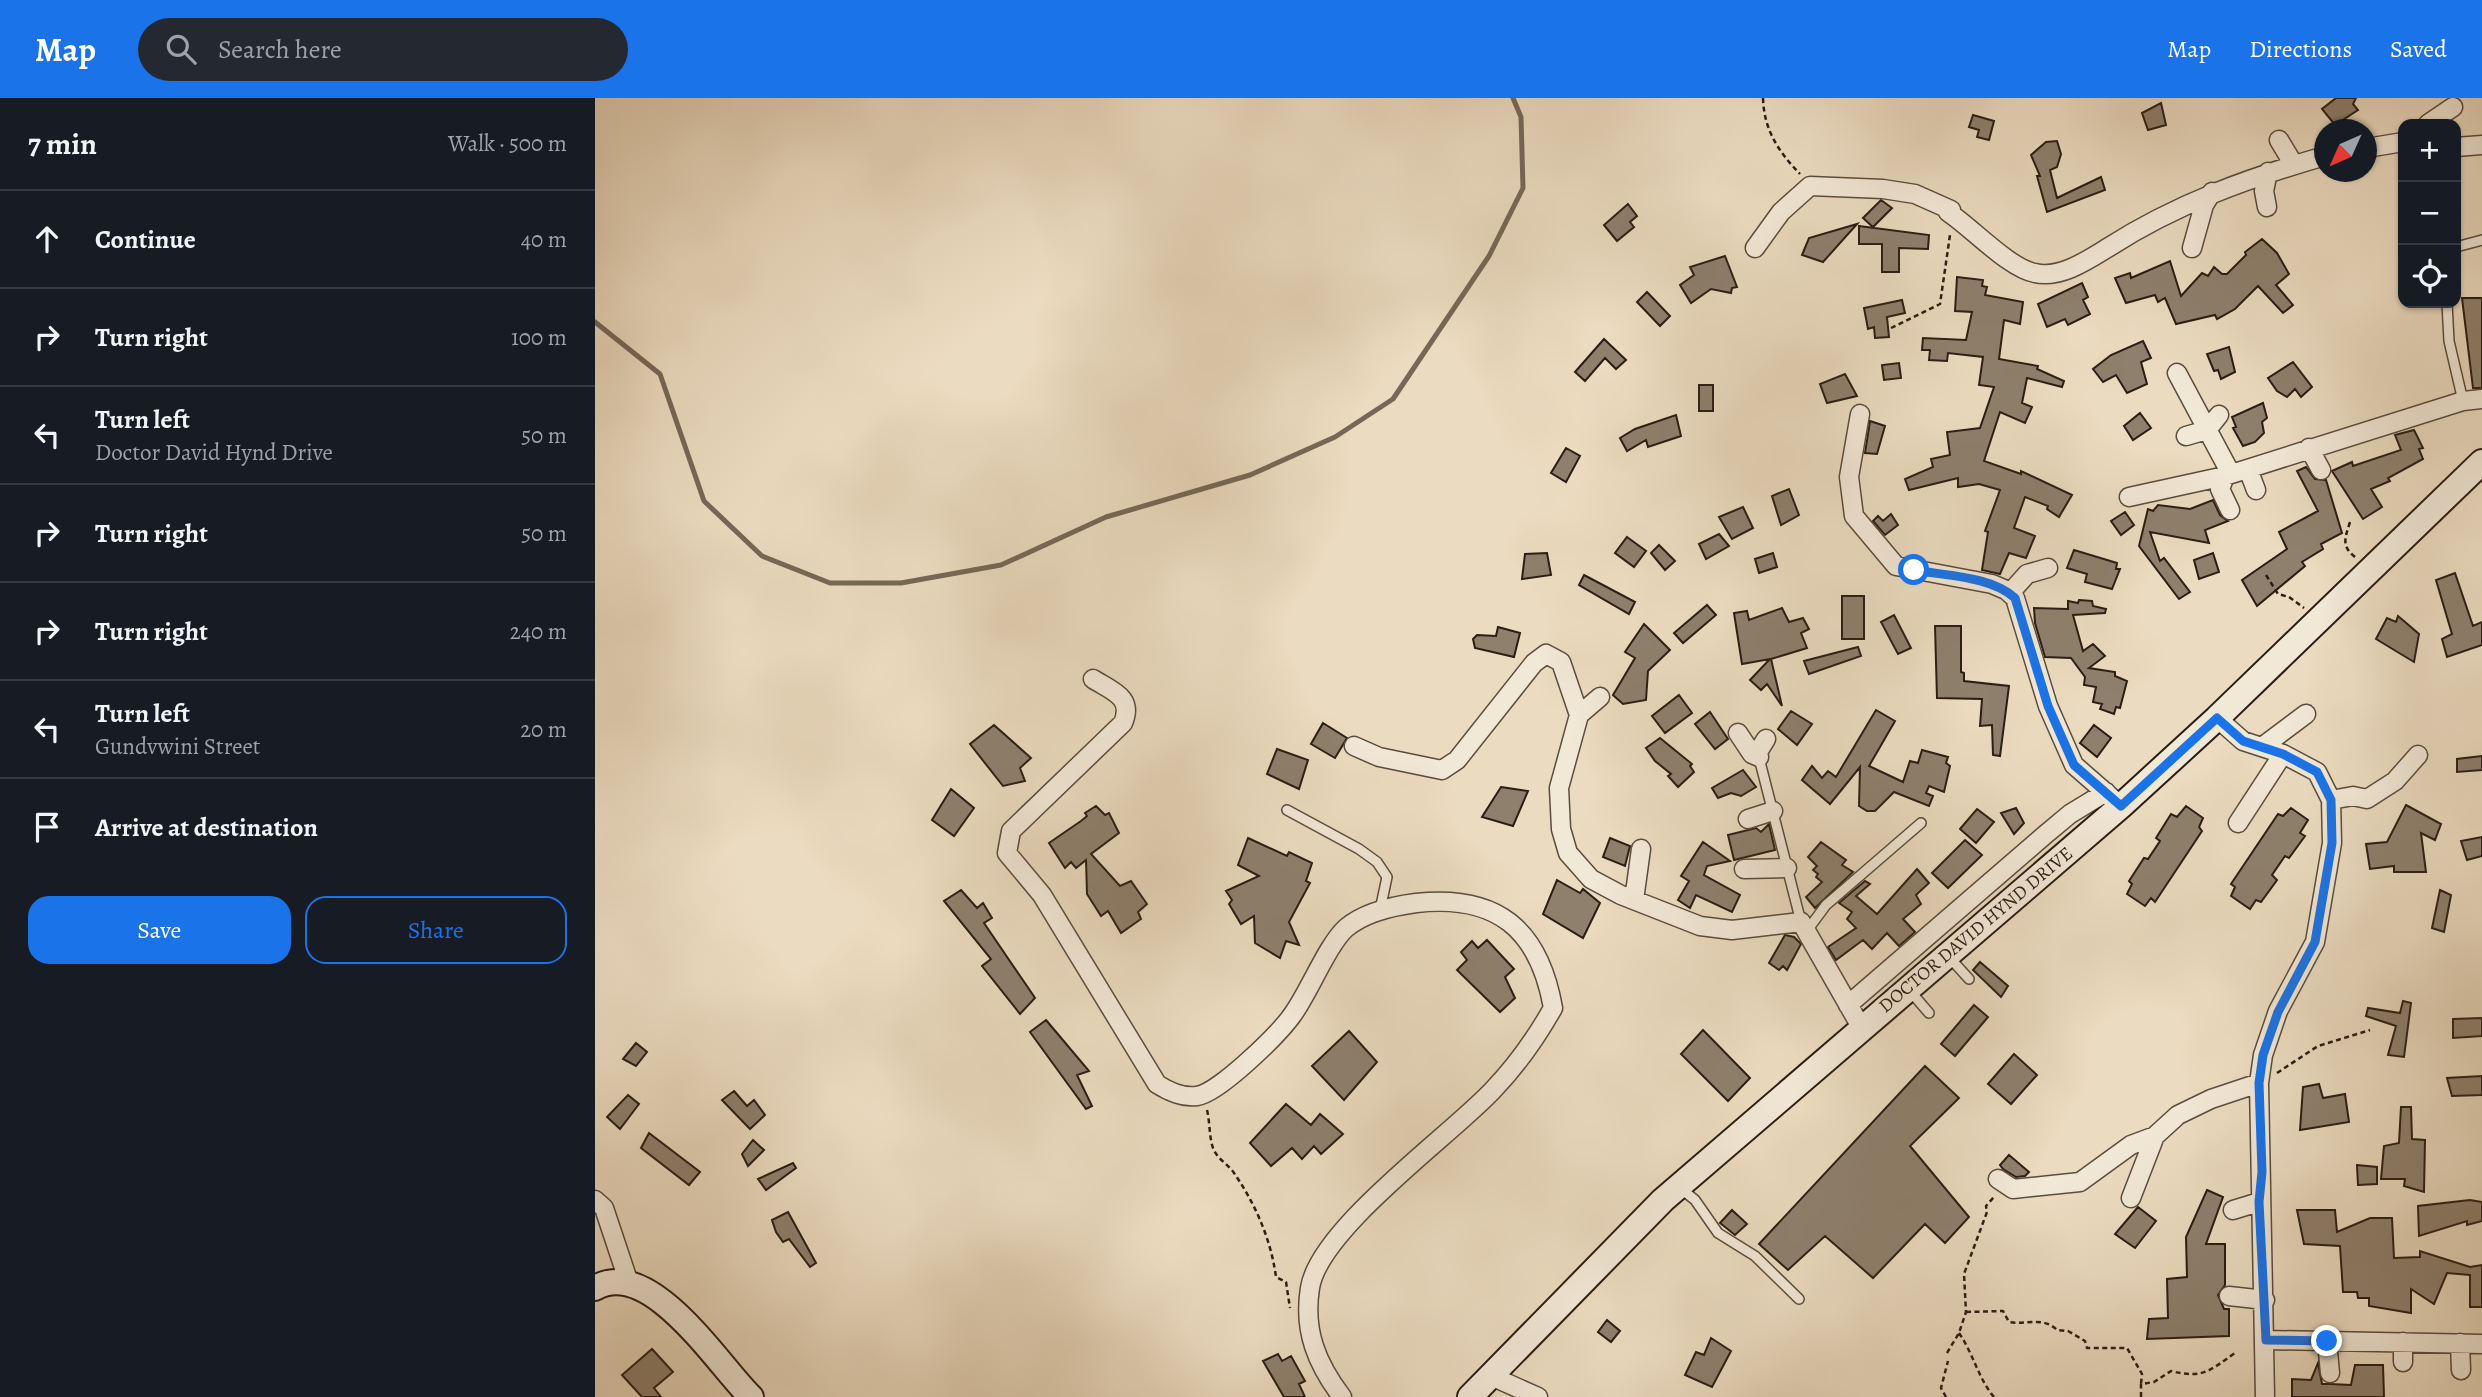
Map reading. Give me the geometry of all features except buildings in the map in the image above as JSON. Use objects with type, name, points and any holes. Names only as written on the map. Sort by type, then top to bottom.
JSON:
[{"type":"main road","name":"DOCTOR DAVID HYND DRIVE","points":[[1470,1397],[1678,1186],[1946,954],[2113,799],[2217,718],[2482,462]]},
{"type":"main road","points":[[595,1287],[603,1283],[629,1283],[651,1293],[684,1320],[751,1397]]},
{"type":"street","points":[[2435,119],[2453,107]]},
{"type":"street","points":[[2279,140],[2294,165]]},
{"type":"street","points":[[2377,146],[2398,143]]},
{"type":"street","points":[[2461,147],[2482,145]]},
{"type":"street","points":[[1755,248],[1781,212],[1810,186],[1884,189],[1915,194],[1951,210],[1948,212],[1988,241],[2019,269],[2038,274],[2082,263],[2150,221],[2211,192],[2314,159]]},
{"type":"street","points":[[2267,207],[2264,191],[2268,172]]},
{"type":"street","points":[[2192,248],[2204,205],[2211,192]]},
{"type":"street","points":[[2177,373],[2207,430],[2235,473],[2256,490]]},
{"type":"street","points":[[2129,497],[2235,473],[2309,448],[2346,447],[2463,401],[2482,399]]},
{"type":"street","points":[[1848,1005],[2070,814],[2113,799],[2074,765],[2015,598],[1992,584],[1896,566],[1854,516],[1849,495],[1852,450],[1860,414]]},
{"type":"street","points":[[2186,436],[2207,430],[2219,415]]},
{"type":"street","points":[[2309,448],[2321,470]]},
{"type":"street","points":[[2230,510],[2220,489],[2235,473]]},
{"type":"street","points":[[2010,593],[2028,574],[2048,568]]},
{"type":"street","points":[[1354,746],[1378,757],[1442,770],[1457,760],[1534,663],[1546,654],[1562,662],[1579,715]]},
{"type":"street","points":[[1093,679],[1125,702],[1128,711],[1123,723],[1011,831],[1007,853],[1042,895],[1157,1084],[1173,1093],[1198,1096],[1242,1068],[1293,1016],[1345,929],[1393,906],[1456,902],[1482,907],[1519,931],[1540,958],[1553,1008],[1532,1044],[1492,1091],[1359,1212],[1323,1258],[1310,1286],[1308,1324],[1311,1343],[1324,1373],[1342,1397]]},
{"type":"street","points":[[1599,697],[1579,715],[1559,788],[1562,829],[1569,853],[1591,879],[1634,900],[1700,926],[1731,930],[1804,927],[1861,1027]]},
{"type":"street","points":[[2262,747],[2305,714]]},
{"type":"street","points":[[2217,718],[2243,741],[2283,754],[2317,772],[2331,800],[2332,843],[2315,942],[2278,1012],[2263,1055],[2259,1083],[2262,1172],[2259,1202],[2265,1300],[2265,1397]]},
{"type":"street","points":[[1738,733],[1752,754],[1757,754]]},
{"type":"street","points":[[2238,823],[2283,754]]},
{"type":"street","points":[[2331,800],[2353,796],[2367,799],[2395,781],[2418,755]]},
{"type":"street","points":[[1748,819],[1773,811]]},
{"type":"street","points":[[1634,900],[1641,849]]},
{"type":"street","points":[[1744,869],[1787,868]]},
{"type":"street","points":[[2001,1181],[2013,1189],[2081,1182],[2131,1145],[2155,1136],[2178,1115],[2211,1099],[2259,1083]]},
{"type":"street","points":[[2131,1198],[2155,1136]]},
{"type":"street","points":[[595,1200],[604,1208],[629,1283]]},
{"type":"street","points":[[2233,1210],[2259,1202]]},
{"type":"street","points":[[2229,1296],[2265,1300]]},
{"type":"street","points":[[2266,1340],[2482,1344]]},
{"type":"street","points":[[2327,1341],[2330,1373]]},
{"type":"street","points":[[2403,1342],[2403,1362]]},
{"type":"street","points":[[2460,1343],[2461,1370]]},
{"type":"street","points":[[1491,1376],[1538,1397]]},
{"type":"lane","points":[[2461,246],[2482,240]]},
{"type":"lane","points":[[2447,308],[2449,341],[2463,401]]},
{"type":"lane","points":[[1757,754],[1804,927],[1921,823]]},
{"type":"lane","points":[[1287,810],[1377,862],[1387,877],[1380,912]]},
{"type":"lane","points":[[1946,954],[1969,979]]},
{"type":"lane","points":[[1907,987],[1929,1013]]},
{"type":"lane","points":[[1678,1186],[1696,1199],[1718,1233],[1755,1256],[1799,1299]]},
{"type":"path","points":[[1763,98],[1765,125],[1781,154],[1810,186]]},
{"type":"path","points":[[1891,328],[1940,304],[1951,210]]},
{"type":"path","points":[[2350,522],[2344,541],[2346,550],[2371,570]]},
{"type":"path","points":[[2266,575],[2278,594],[2304,607],[2311,627]]},
{"type":"path","points":[[2259,1083],[2318,1046],[2370,1030]]},
{"type":"path","points":[[1203,1093],[1213,1149],[1233,1171],[1266,1227],[1265,1239],[1271,1245],[1276,1278],[1286,1282],[1290,1312]]},
{"type":"path","points":[[1947,1353],[1959,1334],[1966,1312],[1964,1274],[1987,1212],[1986,1206],[2001,1181]]},
{"type":"path","points":[[1966,1312],[2003,1311],[2009,1322],[2031,1319],[2051,1324],[2057,1330],[2068,1331],[2085,1342],[2087,1348],[2127,1348],[2142,1374],[2141,1397]]},
{"type":"path","points":[[1959,1334],[1971,1350],[1980,1372],[1980,1382],[1993,1397]]},
{"type":"path","points":[[2141,1384],[2154,1382],[2171,1371],[2192,1376],[2206,1373],[2235,1353]]},
{"type":"path","points":[[1946,1397],[1941,1388],[1948,1361]]},
{"type":"waterway","points":[[595,322],[660,374],[704,501],[762,556],[830,583],[901,583],[1001,565],[1106,517],[1250,475],[1335,437],[1393,399],[1489,256],[1523,188],[1521,117],[1513,98]]},
{"type":"route","points":[[1914,570],[1992,584],[2006,590],[2015,598],[2048,706],[2074,765],[2121,806],[2217,718],[2243,741],[2283,754],[2317,772],[2331,800],[2332,843],[2315,942],[2278,1012],[2263,1055],[2259,1083],[2262,1172],[2259,1202],[2266,1340],[2327,1341]]}]
